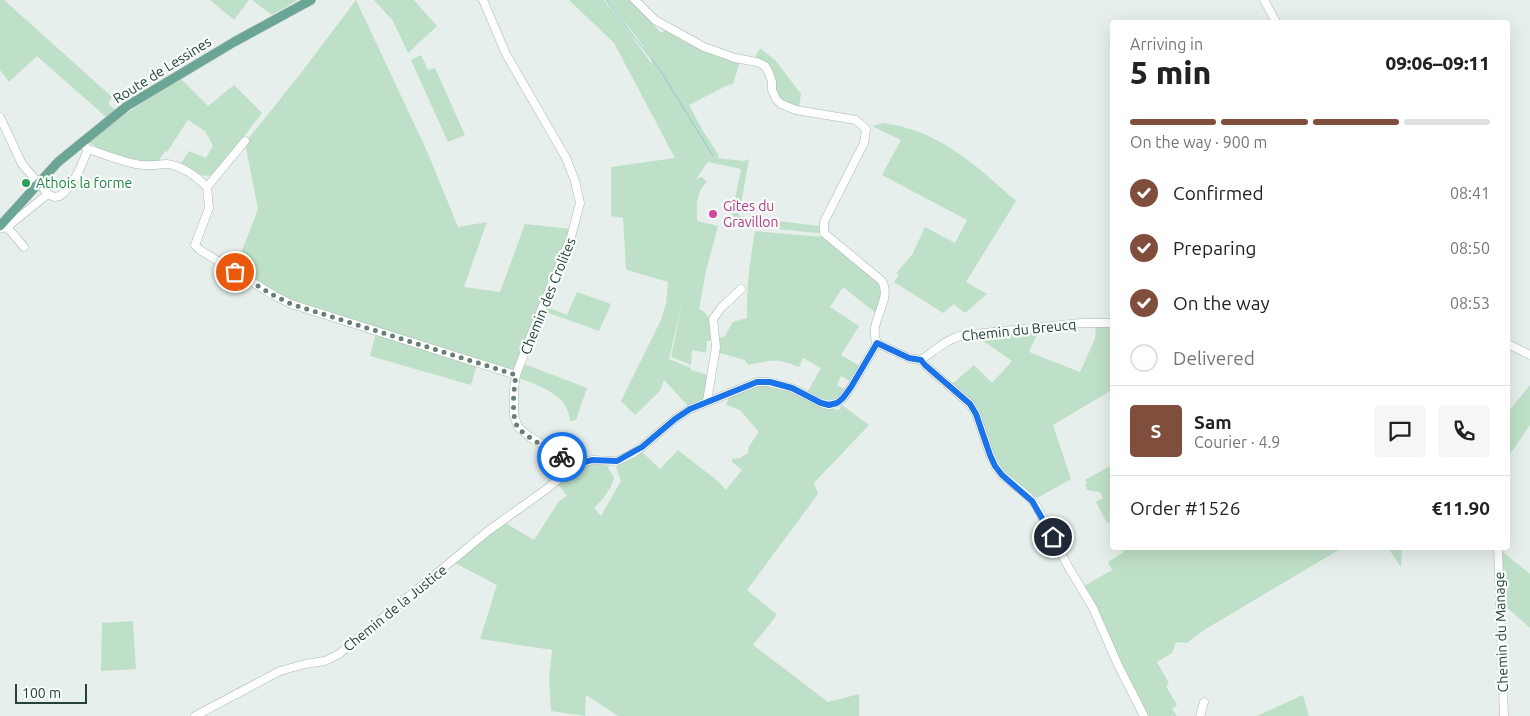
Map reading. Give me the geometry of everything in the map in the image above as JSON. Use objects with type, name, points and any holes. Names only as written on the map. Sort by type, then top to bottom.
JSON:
[{"type":"main road","name":"Route de Lessines","points":[[2,227],[58,162],[85,146],[127,106],[234,42],[310,0]]},
{"type":"street","name":"Chemin des Crolites","points":[[483,0],[506,54],[566,158],[575,181],[580,203],[568,245],[516,375],[514,389],[514,416],[518,427],[545,447],[576,465]]},
{"type":"street","points":[[635,0],[655,20],[704,47],[735,58],[757,62],[764,66],[769,73],[772,90],[776,99],[781,104],[796,110],[856,120],[866,129],[864,143],[829,209],[824,222],[824,232],[882,281],[885,286],[886,294],[874,332],[874,338],[877,343],[909,358],[921,360],[970,404],[976,414],[995,466],[1002,475],[1028,496],[1037,507],[1069,568],[1093,608],[1118,665],[1144,716]]},
{"type":"street","points":[[1264,0],[1275,20]]},
{"type":"street","points":[[0,117],[12,139],[19,158],[38,183],[48,194],[54,197],[60,196],[70,187],[79,171],[85,146],[135,164],[145,166],[166,164],[182,168],[199,179],[206,187],[209,208],[195,245],[200,250],[291,304],[516,375]]},
{"type":"street","points":[[206,187],[245,141]]},
{"type":"street","points":[[24,246],[2,227],[48,194]]},
{"type":"street","points":[[707,401],[716,347],[713,319],[740,289]]},
{"type":"street","name":"Chemin du Breucq","points":[[921,360],[956,337],[969,334],[1110,322]]},
{"type":"street","points":[[576,465],[592,460],[617,461],[632,454],[690,409],[757,382],[770,382],[792,388],[821,403],[829,405],[837,403],[851,387],[877,343]]},
{"type":"street","points":[[1510,345],[1530,356]]},
{"type":"street","name":"Chemin de la Justice","points":[[195,716],[280,671],[325,661],[339,654],[488,531],[548,488],[576,465]]},
{"type":"street","name":"Chemin du Manage","points":[[1498,550],[1504,716]]},
{"type":"street","points":[[1200,716],[1204,702]]},
{"type":"green space","points":[[0,0],[4,0],[112,97],[108,103],[115,110],[106,117],[37,56],[9,82],[0,70]]},
{"type":"green space","points":[[210,0],[249,0],[234,20]]},
{"type":"green space","points":[[252,0],[298,0],[272,15]]},
{"type":"green space","points":[[356,0],[427,151],[458,227],[487,222],[464,287],[500,292],[525,224],[571,229],[514,373],[292,302],[235,269],[258,209],[245,143]]},
{"type":"green space","points":[[374,0],[414,0],[437,26],[408,53],[393,21]]},
{"type":"green space","points":[[569,0],[604,0],[651,63],[653,61],[636,36],[606,0],[631,0],[661,33],[667,29],[740,62],[733,84],[689,105],[718,154],[717,158],[744,161],[749,159],[739,216],[819,226],[820,232],[817,233],[730,224],[741,169],[708,162],[696,179],[702,177],[707,182],[700,191],[697,205],[697,221],[718,226],[706,271],[699,309],[709,318],[714,340],[707,341],[706,353],[692,350],[691,365],[671,357],[683,299],[669,359],[691,368],[691,370],[709,375],[706,399],[689,407],[664,380],[660,391],[635,415],[621,401],[661,320],[666,304],[668,282],[627,270],[626,268],[623,218],[611,216],[611,167],[675,158],[614,43]]},
{"type":"green space","points":[[760,48],[775,60],[801,94],[799,108],[783,102],[777,94],[769,65],[754,59]]},
{"type":"green space","points":[[421,55],[428,70],[435,68],[465,135],[448,142],[411,60]]},
{"type":"green space","points":[[180,78],[208,106],[234,85],[262,113],[215,174],[210,176],[201,175],[181,163],[189,151],[206,158],[213,146],[205,131],[188,120],[167,152],[165,151],[157,163],[122,157],[105,151],[89,142],[121,117]]},
{"type":"green space","points":[[883,123],[922,133],[939,141],[971,162],[1016,201],[966,282],[987,294],[965,313],[954,304],[943,313],[894,282],[899,275],[896,273],[912,255],[925,227],[955,243],[967,220],[882,175],[901,140],[872,126]]},
{"type":"green space","points":[[755,231],[822,237],[881,284],[883,289],[877,314],[843,287],[830,307],[859,326],[841,355],[860,366],[852,382],[841,376],[837,385],[846,390],[832,401],[823,401],[807,393],[821,368],[803,358],[799,367],[785,362],[774,361],[748,365],[745,360],[716,352],[717,339],[725,336],[733,322],[747,318],[749,274]]},
{"type":"green space","points":[[577,292],[611,304],[599,331],[543,311],[544,306],[567,315]]},
{"type":"green space","points":[[1096,326],[1110,326],[1110,391],[1053,425],[1071,479],[1039,497],[1033,498],[999,468],[977,410],[951,385],[974,365],[992,383],[1012,361],[976,336],[1039,330],[1029,352],[1080,372],[1095,339]]},
{"type":"green space","points":[[376,332],[477,364],[471,385],[370,356]]},
{"type":"green space","points":[[524,364],[587,388],[576,420],[570,421],[568,412],[559,398],[544,388],[519,378]]},
{"type":"green space","points":[[1530,385],[1530,425],[1510,454],[1510,410]]},
{"type":"green space","points":[[764,386],[784,389],[824,407],[839,410],[842,405],[869,425],[814,483],[818,494],[747,590],[777,615],[753,645],[828,702],[859,694],[859,716],[618,716],[586,695],[585,716],[551,711],[549,680],[552,650],[480,639],[497,585],[455,563],[504,522],[534,540],[559,501],[567,496],[558,484],[581,467],[594,463],[609,466],[608,468],[614,478],[606,494],[594,508],[601,516],[621,481],[616,467],[642,452],[660,469],[678,450],[719,482],[726,490],[742,470],[732,462],[732,459],[740,458],[748,453],[749,446],[759,432],[740,410],[726,405],[730,395]]},
{"type":"green space","points":[[1110,466],[1110,522],[1107,523],[1096,502],[1103,498],[1100,492],[1087,490],[1085,480]]},
{"type":"green space","points":[[1122,550],[1339,550],[1204,630],[1187,643],[1176,642],[1172,653],[1157,662],[1169,683],[1166,686],[1177,705],[1172,709],[1177,716],[1147,716],[1084,586],[1112,570],[1108,562],[1124,552]]},
{"type":"green space","points":[[1389,550],[1402,550],[1401,567]]},
{"type":"green space","points":[[1500,550],[1530,574],[1530,628],[1504,605]]},
{"type":"green space","points":[[133,621],[136,669],[101,671],[102,623]]},
{"type":"green space","points":[[1303,695],[1309,716],[1255,716],[1259,715]]},
{"type":"waterway","points":[[606,0],[662,73],[713,156]]},
{"type":"way so far","points":[[235,272],[291,304],[516,375],[514,416],[518,427],[530,438],[562,457]]},
{"type":"place","name":"Athois la forme","points":[[26,183]]},
{"type":"place","name":"Gîtes du Gravillon","points":[[713,214]]},
{"type":"route","points":[[562,457],[576,465],[592,460],[617,461],[642,447],[690,409],[757,382],[770,382],[792,388],[821,403],[829,405],[837,403],[851,387],[877,343],[900,355],[921,360],[970,404],[974,409],[995,466],[1002,475],[1028,496],[1037,507],[1053,537]]}]
